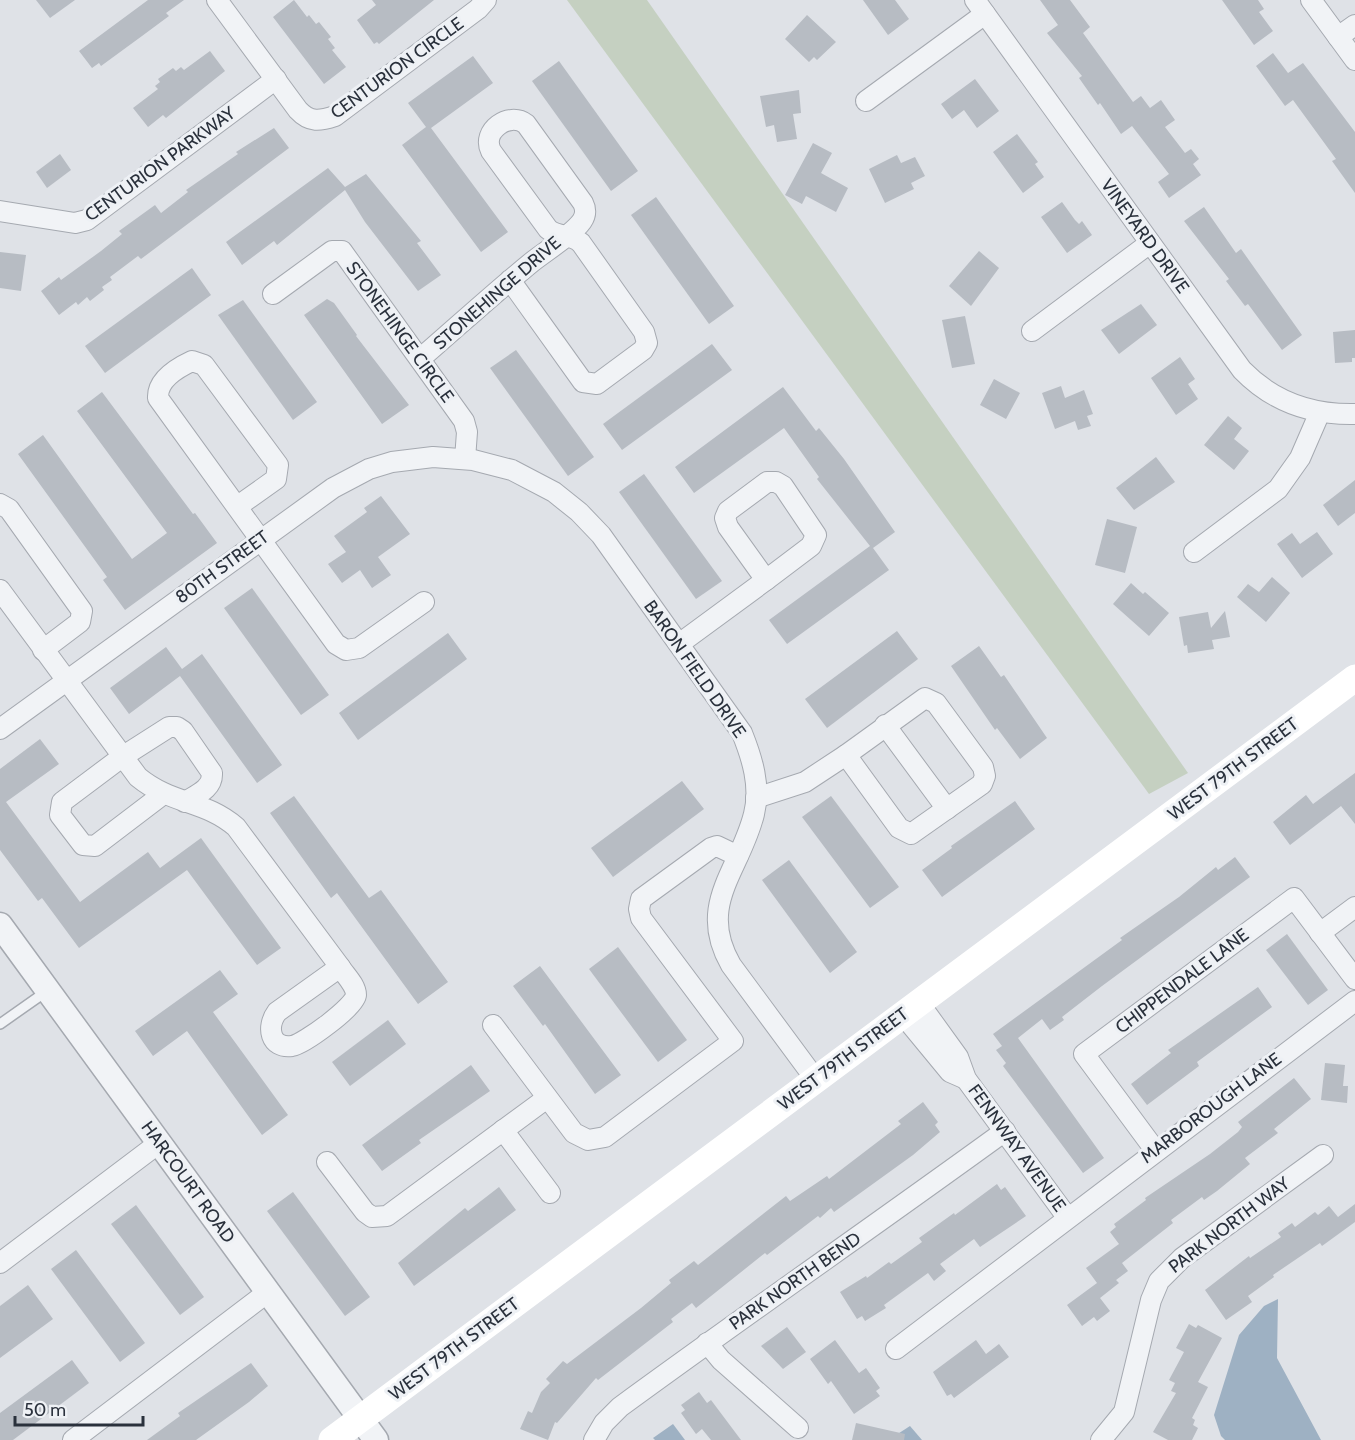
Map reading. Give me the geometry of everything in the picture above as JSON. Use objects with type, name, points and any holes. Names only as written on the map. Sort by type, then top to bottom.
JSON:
[{"type":"main road","name":"WEST 79TH STREET","points":[[332,1440],[368,1429],[816,1080],[1355,678]]},
{"type":"street","name":"CENTURION CIRCLE","points":[[217,0],[304,116],[312,120],[327,120],[478,9],[486,0]]},
{"type":"street","points":[[1311,0],[1355,60]]},
{"type":"street","points":[[866,101],[980,7]]},
{"type":"street","name":"VINEYARD DRIVE","points":[[980,7],[1247,375],[1281,399],[1320,412],[1355,414]]},
{"type":"street","points":[[1338,37],[1355,25]]},
{"type":"street","name":"CENTURION PARKWAY","points":[[0,211],[75,223],[87,220],[276,79]]},
{"type":"street","name":"STONEHINGE DRIVE","points":[[420,359],[510,280],[558,233],[582,222],[586,211],[583,203],[525,122],[516,119],[505,121],[490,132],[488,146],[558,233]]},
{"type":"street","points":[[510,280],[583,381],[597,384],[642,350],[646,343],[644,332],[581,243],[558,233]]},
{"type":"street","points":[[1032,331],[1150,243]]},
{"type":"street","name":"STONEHINGE CIRCLE","points":[[273,294],[332,250],[342,251],[464,421],[467,432],[465,459]]},
{"type":"street","points":[[238,506],[276,479],[278,465],[204,365],[192,361],[162,381],[158,387],[158,398],[238,506],[262,538],[336,644],[346,650],[359,648],[424,602]]},
{"type":"street","points":[[1194,552],[1278,489],[1300,458],[1320,412]]},
{"type":"street","name":"80TH STREET","points":[[0,729],[333,488],[369,469],[392,462],[425,458],[465,459]]},
{"type":"street","name":"BARON FIELD DRIVE","points":[[465,459],[496,465],[533,480],[573,506],[601,536],[742,733],[754,770],[756,798],[751,825],[719,899],[717,923],[722,947],[731,965],[816,1080]]},
{"type":"street","points":[[679,644],[766,580],[811,546],[816,535],[783,486],[772,481],[767,482],[728,511],[725,518],[728,527],[766,580]]},
{"type":"street","points":[[0,504],[9,509],[82,611],[80,622],[43,650]]},
{"type":"street","points":[[0,590],[138,777],[162,795],[213,811],[236,827],[340,967],[355,988],[356,995],[352,1006],[298,1044],[284,1046],[278,1043],[270,1030],[271,1020],[277,1012],[340,967]]},
{"type":"street","points":[[756,798],[805,782],[846,755],[920,700],[930,699],[936,703],[986,773],[982,783],[916,832],[904,832],[846,755]]},
{"type":"street","points":[[885,725],[947,809]]},
{"type":"street","points":[[162,795],[95,846],[79,842],[61,818],[60,806],[122,757],[165,728],[180,729],[213,776],[207,788],[184,802]]},
{"type":"street","points":[[493,1025],[574,1133],[584,1139],[597,1140],[605,1137],[733,1041],[641,918],[639,906],[641,899],[711,848],[717,846],[738,856]]},
{"type":"street","name":"CHIPPENDALE LANE","points":[[1155,1150],[1084,1054],[1294,898],[1355,979]]},
{"type":"street","points":[[1320,933],[1355,907]]},
{"type":"street","name":"HARCOURT ROAD","points":[[0,925],[368,1429]]},
{"type":"street","name":"MARBOROUGH LANE","points":[[896,1349],[1355,1000]]},
{"type":"street","name":"FENNWAY AVENUE","points":[[911,1009],[958,1057],[966,1079],[1067,1217]]},
{"type":"street","points":[[327,1162],[365,1212],[372,1217],[387,1216],[547,1098]]},
{"type":"street","points":[[503,1130],[550,1192]]},
{"type":"street","name":"PARK NORTH BEND","points":[[594,1440],[604,1423],[620,1407],[774,1293],[851,1244],[1005,1131]]},
{"type":"street","points":[[0,1263],[159,1143]]},
{"type":"street","name":"PARK NORTH WAY","points":[[1101,1440],[1115,1425],[1127,1401],[1151,1300],[1159,1281],[1182,1258],[1323,1155]]},
{"type":"street","points":[[73,1440],[268,1292]]},
{"type":"street","points":[[707,1343],[721,1360],[798,1428]]},
{"type":"lane","points":[[0,1024],[48,990]]},
{"type":"green space","points":[[567,0],[647,0],[1188,773],[1149,794]]},
{"type":"water","points":[[1278,1299],[1277,1358],[1321,1440],[1225,1440],[1221,1436],[1214,1415],[1239,1335],[1264,1306]]},
{"type":"water","points":[[673,1424],[685,1440],[655,1440],[653,1438]]},
{"type":"water","points":[[910,1426],[922,1440],[892,1440],[893,1437]]},
{"type":"building","points":[[36,0],[75,0],[50,18]]},
{"type":"building","points":[[148,0],[184,0],[166,13],[169,16],[142,36],[101,66],[99,63],[92,68],[79,51]]},
{"type":"building","points":[[294,0],[307,17],[309,15],[316,24],[319,22],[331,37],[328,39],[335,48],[332,50],[346,67],[324,84],[273,17]]},
{"type":"building","points":[[372,0],[434,0],[379,44],[377,42],[374,44],[357,20],[376,5]]},
{"type":"building","points":[[863,0],[895,0],[909,19],[888,35]]},
{"type":"building","points":[[1040,0],[1070,0],[1090,27],[1083,33],[1133,102],[1141,96],[1150,108],[1161,100],[1175,120],[1165,127],[1185,153],[1191,149],[1199,159],[1193,164],[1201,175],[1169,198],[1158,182],[1169,174],[1132,126],[1121,134],[1100,103],[1098,105],[1079,78],[1082,76],[1047,33],[1058,25]]},
{"type":"building","points":[[1222,0],[1258,0],[1264,9],[1259,12],[1273,31],[1254,45]]},
{"type":"building","points":[[807,15],[836,42],[817,60],[814,57],[809,62],[785,39]]},
{"type":"building","points":[[210,51],[225,71],[166,118],[163,115],[148,127],[133,108],[158,89],[155,86],[160,82],[158,79],[173,68],[176,71],[181,67],[184,70]]},
{"type":"building","points":[[1273,53],[1288,73],[1303,63],[1355,132],[1355,193],[1332,161],[1336,159],[1293,100],[1285,106],[1256,66]]},
{"type":"building","points":[[473,56],[493,83],[431,128],[508,232],[481,252],[402,145],[426,127],[408,103]]},
{"type":"building","points":[[559,61],[638,171],[611,191],[532,81]]},
{"type":"building","points":[[975,79],[999,111],[977,128],[964,110],[952,119],[941,104]]},
{"type":"building","points":[[799,90],[801,113],[793,114],[797,139],[777,142],[774,125],[766,127],[760,96]]},
{"type":"building","points":[[274,128],[289,148],[141,259],[138,256],[110,277],[112,280],[102,287],[104,290],[90,301],[87,297],[78,305],[76,302],[59,315],[41,291],[59,277],[61,280],[101,251],[122,234],[119,231],[155,205],[161,213],[188,192],[186,190],[238,154],[236,152]]},
{"type":"building","points":[[1017,134],[1038,162],[1035,164],[1044,177],[1023,193],[993,152]]},
{"type":"building","points":[[813,143],[832,153],[821,173],[848,188],[836,212],[806,196],[802,204],[785,195]]},
{"type":"building","points":[[60,154],[71,170],[47,188],[36,172]]},
{"type":"building","points":[[897,155],[901,163],[915,157],[925,176],[911,183],[914,189],[885,203],[869,169]]},
{"type":"building","points":[[328,168],[345,187],[366,174],[421,241],[417,243],[441,275],[418,291],[365,222],[345,190],[277,245],[274,241],[242,265],[226,242]]},
{"type":"building","points":[[656,197],[734,306],[709,324],[631,215]]},
{"type":"building","points":[[1062,202],[1075,220],[1079,224],[1082,221],[1092,235],[1067,253],[1041,217]]},
{"type":"building","points":[[1204,207],[1236,253],[1241,249],[1302,335],[1282,350],[1248,304],[1245,306],[1226,281],[1229,279],[1184,221]]},
{"type":"building","points":[[979,251],[999,268],[971,306],[949,286]]},
{"type":"building","points":[[0,252],[26,255],[21,291],[0,288]]},
{"type":"building","points":[[192,268],[211,295],[105,373],[85,346]]},
{"type":"building","points":[[327,299],[334,303],[356,336],[409,405],[382,424],[304,315]]},
{"type":"building","points":[[243,300],[317,402],[293,420],[218,315]]},
{"type":"building","points":[[1141,304],[1157,325],[1119,354],[1101,330]]},
{"type":"building","points":[[965,316],[975,364],[952,368],[942,320]]},
{"type":"building","points":[[1355,330],[1355,358],[1352,358],[1352,362],[1335,363],[1333,332]]},
{"type":"building","points":[[712,344],[732,370],[622,450],[603,424]]},
{"type":"building","points":[[516,350],[594,457],[568,476],[490,368]]},
{"type":"building","points":[[1180,357],[1195,379],[1188,384],[1198,399],[1176,415],[1151,378]]},
{"type":"building","points":[[994,379],[1020,393],[1006,419],[980,405]]},
{"type":"building","points":[[1061,386],[1065,398],[1084,390],[1093,414],[1087,416],[1091,426],[1078,430],[1075,421],[1055,429],[1042,393]]},
{"type":"building","points":[[783,387],[816,431],[819,428],[844,459],[895,532],[873,548],[889,570],[787,644],[769,620],[870,546],[817,479],[819,477],[784,428],[694,493],[675,467]]},
{"type":"building","points":[[102,392],[217,543],[125,610],[103,580],[107,577],[18,454],[43,435],[132,559],[167,533],[77,411]]},
{"type":"building","points":[[1228,416],[1242,428],[1234,439],[1249,451],[1234,470],[1204,445]]},
{"type":"building","points":[[1156,457],[1175,482],[1134,510],[1116,488]]},
{"type":"building","points":[[644,474],[722,581],[696,599],[619,492]]},
{"type":"building","points":[[1355,480],[1355,513],[1338,526],[1323,505]]},
{"type":"building","points":[[381,496],[410,534],[378,557],[391,575],[372,588],[360,570],[342,583],[328,564],[346,552],[334,536],[367,512],[364,508]]},
{"type":"building","points":[[1107,519],[1137,527],[1125,573],[1095,565]]},
{"type":"building","points":[[1317,532],[1333,554],[1302,578],[1277,544],[1292,533],[1300,544]]},
{"type":"building","points":[[1272,577],[1290,593],[1266,622],[1237,597],[1248,584],[1259,592]]},
{"type":"building","points":[[1131,583],[1169,613],[1149,636],[1113,604]]},
{"type":"building","points":[[252,588],[329,695],[301,715],[224,608]]},
{"type":"building","points":[[1225,611],[1230,637],[1212,640],[1214,649],[1188,653],[1187,645],[1184,646],[1179,617],[1208,612],[1211,628]]},
{"type":"building","points":[[897,631],[918,659],[827,728],[805,699]]},
{"type":"building","points":[[448,633],[467,659],[358,740],[339,713]]},
{"type":"building","points":[[979,646],[1001,677],[1004,675],[1047,738],[1020,759],[997,728],[995,730],[951,666]]},
{"type":"building","points":[[166,647],[182,669],[202,654],[282,765],[257,783],[180,676],[129,714],[110,688]]},
{"type":"building","points":[[40,739],[59,764],[6,802],[80,902],[148,852],[160,868],[201,838],[281,948],[257,965],[187,870],[79,948],[42,898],[38,901],[0,850],[0,769]]},
{"type":"building","points":[[1355,773],[1355,824],[1341,806],[1290,845],[1273,822],[1306,795],[1313,804]]},
{"type":"building","points":[[682,781],[704,809],[613,877],[591,848]]},
{"type":"building","points":[[294,796],[369,898],[381,890],[448,982],[418,1004],[337,893],[331,898],[270,813]]},
{"type":"building","points":[[831,796],[899,887],[870,908],[802,817]]},
{"type":"building","points":[[1015,801],[1035,829],[942,897],[922,870],[952,848],[951,846]]},
{"type":"building","points":[[1235,857],[1250,877],[1102,986],[1062,1017],[1064,1020],[1050,1030],[1042,1019],[1018,1038],[1104,1158],[1083,1173],[1003,1066],[1006,1063],[996,1050],[1002,1046],[993,1034],[1122,940],[1120,938],[1179,897],[1216,867],[1218,870]]},
{"type":"building","points":[[789,860],[857,952],[830,973],[762,880]]},
{"type":"building","points":[[1287,934],[1328,990],[1308,1005],[1266,950]]},
{"type":"building","points":[[618,947],[687,1040],[658,1062],[589,969]]},
{"type":"building","points":[[540,966],[621,1075],[595,1094],[545,1024],[543,1026],[513,986]]},
{"type":"building","points":[[220,970],[238,994],[213,1012],[288,1115],[262,1135],[187,1031],[153,1056],[135,1031]]},
{"type":"building","points":[[1258,987],[1272,1007],[1197,1062],[1199,1066],[1147,1105],[1131,1084],[1171,1053],[1168,1050]]},
{"type":"building","points":[[388,1020],[406,1044],[350,1086],[332,1062]]},
{"type":"building","points":[[1325,1063],[1345,1065],[1343,1086],[1348,1086],[1347,1103],[1321,1100]]},
{"type":"building","points":[[471,1065],[490,1091],[419,1140],[421,1143],[382,1171],[362,1145]]},
{"type":"building","points":[[1294,1078],[1311,1099],[1274,1129],[1278,1133],[1245,1158],[1250,1164],[1217,1191],[1204,1200],[1202,1197],[1171,1220],[1173,1223],[1122,1263],[1128,1271],[1116,1280],[1119,1283],[1100,1298],[1110,1311],[1097,1321],[1094,1317],[1082,1326],[1067,1305],[1097,1283],[1086,1268],[1119,1244],[1110,1232],[1116,1227],[1114,1224],[1146,1200],[1145,1198],[1238,1132],[1242,1127],[1238,1122]]},
{"type":"building","points":[[923,1102],[938,1122],[935,1125],[940,1132],[913,1155],[834,1212],[831,1208],[767,1255],[765,1253],[696,1308],[692,1303],[671,1319],[673,1322],[598,1380],[596,1378],[557,1423],[555,1422],[548,1440],[520,1429],[528,1411],[532,1413],[541,1392],[550,1383],[546,1379],[563,1361],[567,1364],[641,1308],[671,1283],[669,1280],[694,1261],[698,1265],[786,1196],[790,1201],[827,1176],[829,1179],[901,1124],[898,1121]]},
{"type":"building","points":[[997,1184],[1001,1190],[1005,1187],[1026,1216],[980,1247],[974,1239],[940,1264],[946,1271],[934,1281],[928,1273],[884,1305],[886,1308],[865,1321],[862,1316],[857,1319],[840,1292],[866,1276],[867,1278],[889,1262],[891,1264],[922,1242],[919,1238]]},
{"type":"building","points":[[499,1187],[516,1210],[414,1286],[398,1263],[465,1208],[468,1211]]},
{"type":"building","points":[[293,1192],[370,1297],[345,1316],[267,1211]]},
{"type":"building","points":[[1355,1204],[1355,1222],[1322,1246],[1320,1243],[1273,1275],[1274,1277],[1248,1296],[1252,1302],[1226,1320],[1205,1290],[1249,1256],[1250,1258],[1281,1237],[1278,1233],[1292,1223],[1295,1227],[1315,1212],[1318,1215],[1329,1206],[1338,1217]]},
{"type":"building","points":[[136,1205],[204,1297],[180,1315],[111,1224]]},
{"type":"building","points":[[76,1250],[145,1343],[120,1362],[51,1269]]},
{"type":"building","points":[[28,1285],[53,1319],[0,1358],[0,1306]]},
{"type":"building","points":[[1189,1324],[1196,1328],[1198,1325],[1222,1338],[1198,1382],[1208,1387],[1192,1418],[1195,1420],[1193,1425],[1198,1428],[1192,1440],[1168,1440],[1153,1432],[1176,1393],[1171,1391],[1175,1383],[1169,1380],[1184,1352],[1176,1348]]},
{"type":"building","points":[[787,1327],[806,1352],[783,1369],[761,1346]]},
{"type":"building","points":[[835,1340],[859,1373],[866,1368],[880,1388],[876,1391],[880,1396],[854,1414],[831,1381],[828,1384],[810,1359]]},
{"type":"building","points":[[976,1340],[986,1354],[999,1344],[1009,1357],[954,1398],[951,1394],[947,1396],[933,1372]]},
{"type":"building","points":[[72,1360],[89,1383],[13,1440],[0,1440],[0,1413]]},
{"type":"building","points":[[251,1363],[268,1386],[249,1402],[196,1440],[147,1440],[180,1416],[178,1413]]},
{"type":"building","points":[[699,1392],[707,1403],[711,1400],[741,1440],[711,1440],[702,1429],[696,1434],[681,1413],[685,1410],[681,1405]]},
{"type":"building","points":[[856,1423],[905,1434],[904,1440],[852,1440]]}]
